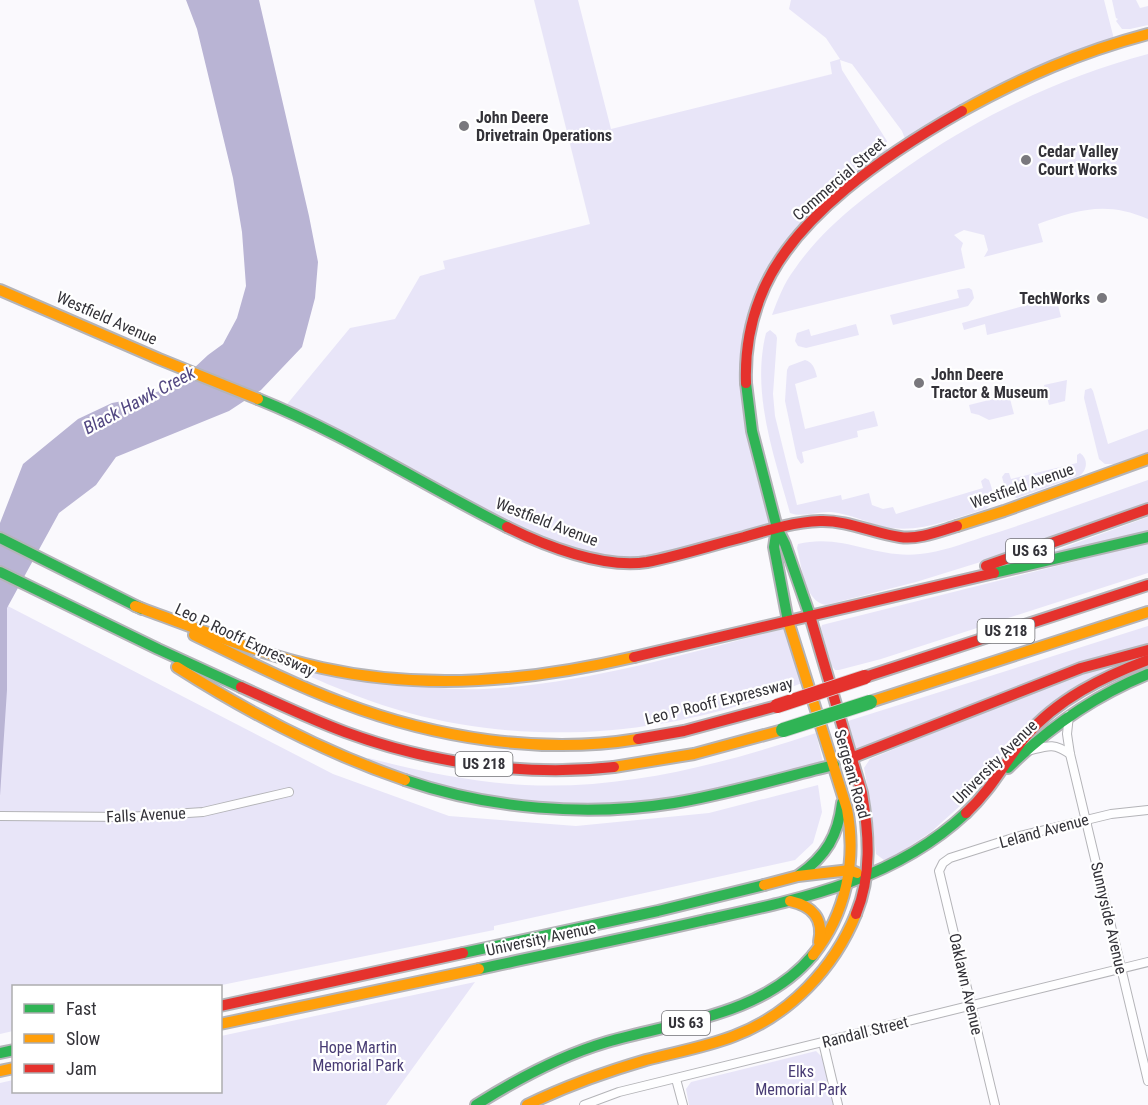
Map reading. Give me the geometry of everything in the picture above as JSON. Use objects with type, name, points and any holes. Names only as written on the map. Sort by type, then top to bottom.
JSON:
[{"type":"main road","name":"Commercial Street","points":[[777,528],[747,409],[745,366],[749,332],[756,306],[766,283],[790,246],[814,219],[850,187],[887,157],[928,131],[1034,72],[1084,53],[1148,34]]},
{"type":"main road","name":"Westfield Avenue","points":[[0,290],[159,359],[283,409],[333,432],[455,501],[513,530],[598,560],[620,563],[646,562],[817,520],[844,523],[887,536],[902,538],[931,534],[1004,511],[1148,459]]},
{"type":"main road","name":"US 63","points":[[788,621],[911,591],[1148,509]]},
{"type":"main road","name":"Sergeant Road","points":[[527,1105],[583,1080],[613,1070],[720,1042],[749,1031],[784,1008],[813,983],[840,949],[855,917],[867,877],[869,849],[867,820],[852,758],[810,616],[785,544],[777,528]]},
{"type":"main road","name":"Sergeant Road","points":[[476,1105],[532,1073],[574,1054],[608,1042],[715,1016],[757,1000],[790,978],[817,949],[836,917],[850,870],[852,838],[843,795],[788,621],[774,547],[777,528]]},
{"type":"main road","points":[[911,591],[1148,537]]},
{"type":"main road","points":[[0,538],[135,606],[209,638],[323,668],[387,678],[474,681],[518,679],[568,672],[788,621]]},
{"type":"main road","points":[[0,572],[98,620],[196,674],[277,726],[339,756],[378,772],[450,793],[515,806],[597,809],[652,806],[715,795],[834,765],[1081,668],[1148,650]]},
{"type":"main road","name":"Leo P Rooff Expressway","points":[[209,638],[334,700],[366,711],[433,729],[508,741],[576,744],[640,738],[682,731],[777,706],[1148,585]]},
{"type":"main road","name":"US 218","points":[[196,674],[360,737],[429,755],[508,768],[543,770],[612,768],[714,750],[1148,614]]},
{"type":"main road","points":[[997,780],[1016,749],[1046,716],[1098,682],[1148,660]]},
{"type":"main road","name":"University Avenue","points":[[222,1024],[663,930],[786,901],[867,877],[938,838],[967,813],[1024,752],[1069,715],[1106,692],[1148,674]]},
{"type":"main road","points":[[798,876],[817,863],[831,844],[841,817],[843,795]]},
{"type":"main road","name":"University Avenue","points":[[222,1006],[658,911],[798,876],[850,870],[867,877]]},
{"type":"main road","points":[[786,901],[804,904],[817,914],[822,927],[817,949]]},
{"type":"street","name":"Sunnyside Avenue","points":[[1069,715],[1067,734],[1070,754],[1148,1082]]},
{"type":"street","points":[[1024,752],[1052,745],[1059,746],[1070,754]]},
{"type":"street","name":"Falls Avenue","points":[[0,816],[128,817],[203,812],[289,792]]},
{"type":"street","name":"Leland Avenue","points":[[942,863],[950,858],[1016,837],[1111,814],[1148,810]]},
{"type":"street","name":"Oaklawn Avenue","points":[[942,863],[939,871],[995,1105]]},
{"type":"street","name":"Randall Street","points":[[584,1105],[619,1092],[1148,962]]},
{"type":"street","points":[[823,1042],[838,1105]]},
{"type":"street","points":[[676,1078],[682,1105]]},
{"type":"green space","points":[[534,0],[578,0],[611,129],[832,74],[830,62],[840,59],[826,38],[789,9],[791,0],[1104,0],[1115,43],[1034,72],[907,144],[902,131],[852,64],[840,60],[842,70],[887,141],[887,157],[796,239],[756,306],[745,384],[777,528],[620,563],[559,548],[283,409],[350,328],[395,319],[420,276],[445,269],[443,261],[590,224]]},
{"type":"green space","points":[[1112,0],[1136,0],[1140,8],[1148,6],[1148,25],[1122,29],[1116,21],[1118,19]]},
{"type":"green space","points":[[1148,54],[1148,219],[1133,213],[1106,209],[1067,214],[1038,224],[1043,242],[984,257],[988,250],[984,235],[964,230],[954,235],[963,243],[961,249],[965,268],[772,315],[790,275],[821,237],[852,208],[903,170],[1001,110],[1058,84]]},
{"type":"green space","points":[[969,288],[974,298],[968,306],[893,325],[890,315],[959,298],[957,290]]},
{"type":"green space","points":[[1056,297],[1061,317],[987,335],[985,324],[964,330],[962,323]]},
{"type":"green space","points":[[856,324],[859,335],[806,348],[798,346],[795,341],[797,333],[809,329],[811,336]]},
{"type":"green space","points":[[770,330],[777,338],[773,394],[775,416],[797,505],[841,495],[842,500],[869,493],[872,505],[883,509],[893,507],[896,514],[983,488],[981,481],[985,478],[989,480],[992,492],[989,506],[986,509],[924,527],[898,529],[831,512],[800,515],[790,513],[771,446],[763,401],[762,356],[766,333]]},
{"type":"green space","points":[[805,360],[812,364],[817,377],[795,384],[805,429],[874,411],[878,426],[857,431],[858,437],[802,452],[804,462],[801,464],[797,458],[785,401],[787,370],[789,366]]},
{"type":"green space","points":[[1067,380],[1065,401],[1049,405],[1044,385]]},
{"type":"green space","points":[[1091,388],[1108,444],[1148,429],[1148,452],[1114,464],[1105,464],[1099,459],[1084,398],[1085,390]]},
{"type":"green space","points":[[1009,395],[1014,414],[989,420],[971,413],[969,405]]},
{"type":"green space","points":[[1080,453],[1085,458],[1086,465],[1079,476],[1017,498],[1006,490],[1002,477],[1005,473],[1009,473],[1011,479],[1077,463],[1077,455]]},
{"type":"green space","points":[[1148,480],[1148,505],[916,582],[826,605],[813,597],[805,582],[798,544],[814,541],[830,542],[904,555],[928,553],[1004,530]]},
{"type":"green space","points":[[1148,517],[1148,531],[1032,559]]},
{"type":"green space","points":[[1148,543],[1148,573],[881,659],[839,670],[835,670],[832,666],[822,625]]},
{"type":"green space","points":[[0,602],[333,774],[449,816],[576,826],[709,813],[818,785],[822,812],[813,843],[795,860],[494,926],[494,930],[222,985],[12,985],[12,1031],[0,1034]]},
{"type":"green space","points":[[1148,626],[1148,645],[855,748],[848,721]]},
{"type":"green space","points":[[783,629],[802,683],[707,714],[658,724],[608,730],[558,732],[508,730],[458,724],[381,705],[302,673],[303,669],[438,688],[484,689],[522,686],[560,681],[672,658]]},
{"type":"green space","points":[[1134,658],[1047,709],[1005,750],[961,805],[931,832],[892,858],[884,860],[876,854],[872,812],[864,768],[870,759],[1057,682]]},
{"type":"green space","points":[[816,733],[823,762],[690,796],[613,804],[523,801],[438,786],[367,761],[368,758],[445,775],[505,784],[599,783],[636,779],[709,764]]},
{"type":"green space","name":"Hope Martin Memorial Park","points":[[475,982],[386,1105],[0,1105],[0,1083],[12,1080],[12,1093],[222,1093],[222,1036]]},
{"type":"green space","name":"Elks Memorial Park","points":[[816,1051],[822,1057],[833,1105],[689,1105],[686,1089],[691,1082]]},
{"type":"water","name":"Black Hawk Creek","points":[[186,0],[259,0],[318,262],[315,298],[302,347],[261,390],[229,411],[116,457],[96,485],[59,513],[7,608],[7,690],[0,796],[0,523],[23,464],[78,419],[112,403],[144,397],[177,384],[223,344],[237,318],[246,286],[242,232],[233,178],[197,29]]},
{"type":"traffic: fast","points":[[746,383],[752,431],[777,528],[785,544],[810,616]]},
{"type":"traffic: fast","points":[[258,399],[322,428],[507,527]]},
{"type":"traffic: fast","points":[[777,528],[774,547],[788,621]]},
{"type":"traffic: fast","points":[[994,573],[1148,537]]},
{"type":"traffic: fast","points":[[0,538],[142,609]]},
{"type":"traffic: fast","points":[[0,572],[241,687]]},
{"type":"traffic: fast","points":[[1008,768],[1040,739],[1073,714],[1109,692],[1148,674]]},
{"type":"traffic: fast","points":[[783,730],[870,702]]},
{"type":"traffic: fast","points":[[405,780],[437,790],[504,804],[573,810],[607,809],[674,803],[834,765]]},
{"type":"traffic: fast","points":[[799,875],[817,860],[829,844],[837,826],[842,803]]},
{"type":"traffic: fast","points":[[479,969],[772,905],[842,885],[907,856],[938,837],[966,813]]},
{"type":"traffic: fast","points":[[463,953],[658,911],[764,885]]},
{"type":"traffic: fast","points":[[476,1105],[523,1077],[572,1054],[607,1042],[718,1014],[744,1004],[769,991],[792,975],[813,955]]},
{"type":"traffic: fast","points":[[0,1053],[12,1050]]},
{"type":"traffic: slow","points":[[962,111],[1052,66],[1148,34]]},
{"type":"traffic: slow","points":[[0,290],[258,399]]},
{"type":"traffic: slow","points":[[957,526],[1148,459]]},
{"type":"traffic: slow","points":[[135,606],[274,656],[322,668],[400,679],[439,681],[517,677],[634,657]]},
{"type":"traffic: slow","points":[[870,702],[1148,612]]},
{"type":"traffic: slow","points":[[788,621],[847,809],[850,828],[849,867],[841,904],[834,922],[813,955]]},
{"type":"traffic: slow","points":[[194,635],[324,696],[414,726],[451,734],[526,744],[564,745],[638,739]]},
{"type":"traffic: slow","points":[[177,667],[287,730],[345,757],[405,780]]},
{"type":"traffic: slow","points":[[614,767],[694,754],[783,730]]},
{"type":"traffic: slow","points":[[764,885],[798,876],[850,870],[857,873]]},
{"type":"traffic: slow","points":[[790,901],[805,906],[815,915],[820,927],[819,942]]},
{"type":"traffic: slow","points":[[527,1105],[601,1075],[734,1036],[774,1016],[808,987],[822,971],[836,953],[856,914]]},
{"type":"traffic: slow","points":[[222,1024],[479,969]]},
{"type":"traffic: slow","points":[[0,1071],[12,1068]]},
{"type":"traffic: jam","points":[[746,383],[748,340],[756,309],[774,268],[794,240],[818,214],[874,167],[962,111]]},
{"type":"traffic: jam","points":[[986,566],[1148,509]]},
{"type":"traffic: jam","points":[[507,527],[575,554],[612,562],[630,563],[659,560],[772,529],[810,522],[830,521],[907,538],[957,526]]},
{"type":"traffic: jam","points":[[634,657],[994,573]]},
{"type":"traffic: jam","points":[[865,677],[1148,585]]},
{"type":"traffic: jam","points":[[810,616],[862,793],[868,854],[865,884],[856,914]]},
{"type":"traffic: jam","points":[[851,758],[1081,668],[1148,650]]},
{"type":"traffic: jam","points":[[966,813],[991,785],[1025,737],[1051,711],[1098,682],[1148,660]]},
{"type":"traffic: jam","points":[[777,706],[865,677]]},
{"type":"traffic: jam","points":[[241,687],[345,732],[410,752],[478,765],[512,768],[580,770],[614,767]]},
{"type":"traffic: jam","points":[[638,739],[684,731],[777,706]]},
{"type":"traffic: jam","points":[[222,1006],[463,953]]},
{"type":"place","name":"John Deere Drivetrain Operations","points":[[464,126]]},
{"type":"place","name":"Cedar Valley Court Works","points":[[1026,160]]},
{"type":"place","name":"TechWorks","points":[[1102,298]]},
{"type":"place","name":"John Deere Tractor & Museum","points":[[919,383]]}]
